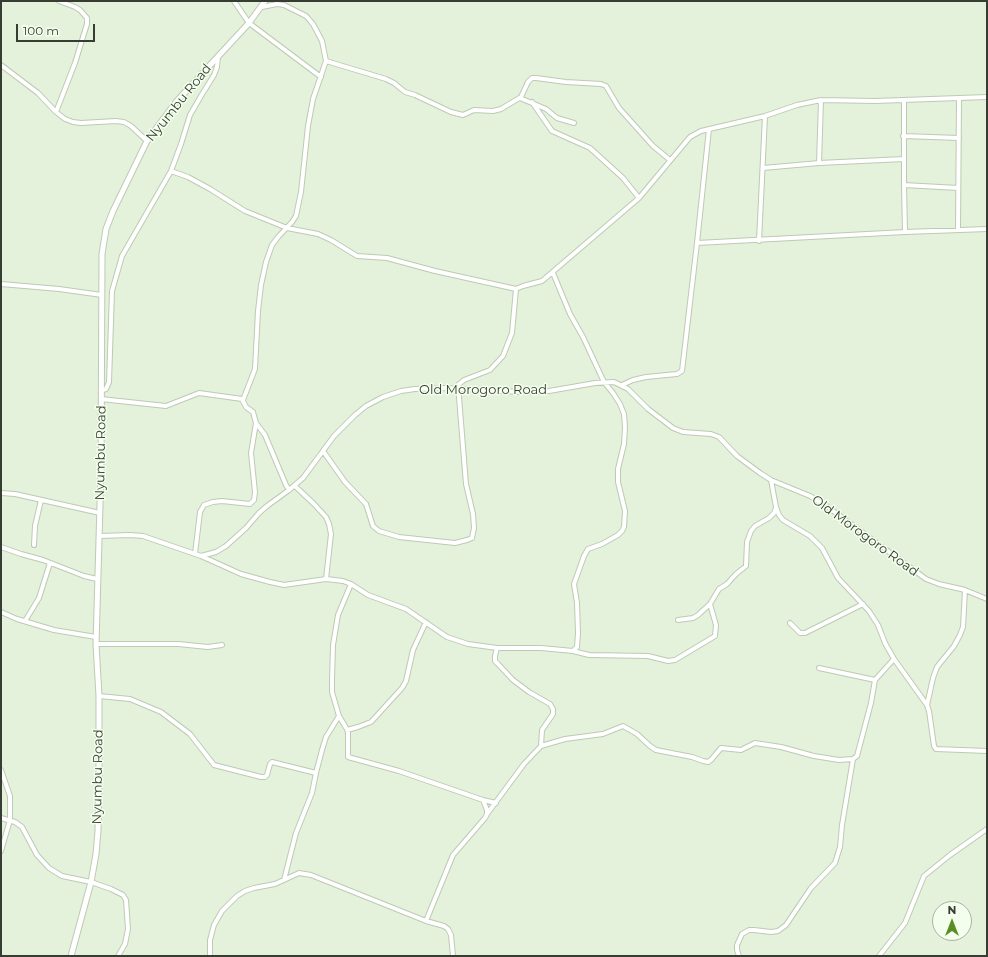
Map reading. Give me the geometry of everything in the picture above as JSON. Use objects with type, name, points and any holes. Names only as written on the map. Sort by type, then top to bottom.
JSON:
[{"type":"street","points":[[56,112],[75,63],[87,24],[86,18],[80,10],[59,1]]},
{"type":"street","points":[[234,1],[249,23],[321,77]]},
{"type":"street","name":"Nyumbu Road","points":[[71,956],[91,882],[98,831],[99,696],[96,637],[100,513],[102,254],[106,229],[146,141],[176,102],[249,23],[266,1]]},
{"type":"street","points":[[262,7],[277,4],[284,5],[306,16],[313,24],[322,41],[326,61],[313,99],[308,126],[301,192],[296,216],[272,246],[266,262],[258,310],[255,369],[243,400],[246,407],[253,412],[256,423],[266,435],[289,490]]},
{"type":"street","points":[[101,391],[106,389],[109,382],[112,291],[118,266],[129,242],[171,171],[190,115],[214,75],[217,67],[218,56]]},
{"type":"street","points":[[326,61],[386,79],[394,83],[405,92],[415,95],[451,112],[463,115],[474,110],[493,111],[501,109],[520,98],[528,82],[532,78],[601,84],[606,86],[619,108],[653,146],[670,160]]},
{"type":"street","points":[[1,65],[38,93],[56,112],[65,119],[73,122],[91,123],[116,121],[124,122],[131,126],[146,141]]},
{"type":"street","points":[[171,171],[188,177],[245,210],[287,228],[318,234],[357,256],[387,258],[435,271],[516,289],[542,281],[553,273],[640,198],[690,137],[701,131],[765,116],[797,105],[821,100],[904,100],[987,97]]},
{"type":"street","points":[[520,98],[532,102],[546,109],[558,118],[574,124]]},
{"type":"street","points":[[958,230],[959,98]]},
{"type":"street","points":[[819,163],[821,100]]},
{"type":"street","points":[[904,100],[903,136],[905,232]]},
{"type":"street","points":[[532,102],[552,131],[590,148],[623,178],[640,198]]},
{"type":"street","points":[[759,241],[765,116]]},
{"type":"street","points":[[622,385],[633,380],[646,377],[677,374],[682,371],[709,129]]},
{"type":"street","points":[[903,136],[959,138]]},
{"type":"street","points":[[763,168],[904,158]]},
{"type":"street","points":[[904,185],[958,188]]},
{"type":"street","points":[[697,243],[987,229]]},
{"type":"street","points":[[553,273],[570,314],[583,337],[604,382],[620,404],[624,414],[625,427],[624,444],[618,469],[618,482],[624,511],[624,527],[618,535],[602,544],[588,549],[584,556],[574,584],[578,633],[577,647],[573,651]]},
{"type":"street","points":[[1,284],[59,289],[102,295]]},
{"type":"street","points":[[323,451],[345,482],[366,504],[375,529],[399,537],[455,543],[472,538],[474,528],[473,514],[466,484],[458,385],[461,381],[490,370],[503,356],[512,333],[516,289]]},
{"type":"street","name":"Old Morogoro Road","points":[[201,556],[216,552],[226,546],[246,528],[259,513],[295,486],[303,478],[334,436],[366,406],[383,397],[401,391],[415,389],[458,389],[521,392],[550,391],[604,382],[614,382],[628,388],[648,409],[673,428],[683,432],[711,434],[719,437],[737,456],[771,480],[810,496],[825,505],[926,579],[939,584],[965,590],[987,599]]},
{"type":"street","points":[[101,399],[166,406],[199,393],[205,393],[243,400]]},
{"type":"street","points":[[195,554],[200,512],[204,505],[222,501],[250,504],[254,500],[255,492],[251,453],[256,423]]},
{"type":"street","points":[[771,480],[776,507],[783,520],[810,536],[822,548],[838,578],[869,611],[878,625],[885,643],[894,659],[927,705],[934,746],[936,749],[987,751]]},
{"type":"street","points":[[295,486],[326,517],[329,524],[331,534],[326,579]]},
{"type":"street","points":[[1,493],[15,494],[100,513]]},
{"type":"street","points":[[34,545],[41,500]]},
{"type":"street","points":[[678,620],[693,618],[698,615],[710,604],[720,589],[746,566],[747,542],[751,531],[755,526],[769,518],[774,513],[776,507]]},
{"type":"street","points":[[99,536],[143,536],[201,556],[241,574],[284,585],[326,579],[343,581],[351,584],[368,595],[406,609],[447,637],[468,644],[497,648],[541,648],[573,651],[600,656],[648,656],[668,661],[676,660],[715,636],[716,625],[710,604]]},
{"type":"street","points":[[1,547],[50,563],[62,569],[97,579]]},
{"type":"street","points":[[24,621],[38,598],[50,563]]},
{"type":"street","points":[[351,584],[338,615],[333,645],[332,692],[339,716],[347,730],[347,755],[350,759],[399,770],[496,804]]},
{"type":"street","points":[[927,705],[937,667],[954,646],[963,627],[965,590]]},
{"type":"street","points":[[790,623],[800,633],[805,633],[863,604]]},
{"type":"street","points":[[1,612],[54,630],[96,637]]},
{"type":"street","points":[[347,730],[371,722],[402,688],[406,681],[413,650],[426,622]]},
{"type":"street","points":[[96,644],[178,644],[208,647],[222,645]]},
{"type":"street","points":[[497,648],[495,661],[502,669],[513,680],[529,692],[550,704],[553,709],[553,714],[542,730],[541,746]]},
{"type":"street","points":[[739,956],[736,950],[742,934],[749,930],[771,932],[778,931],[786,925],[812,888],[835,863],[840,847],[842,824],[853,759],[857,756],[870,708],[875,680],[894,659]]},
{"type":"street","points":[[819,668],[875,680]]},
{"type":"street","points":[[99,696],[130,700],[161,712],[190,734],[214,765],[261,777],[265,777],[267,775],[272,762],[316,773]]},
{"type":"street","points":[[284,880],[296,833],[312,792],[326,737],[339,716]]},
{"type":"street","points":[[426,920],[453,855],[496,804],[524,764],[541,746],[565,739],[603,734],[623,726],[633,731],[656,750],[668,751],[706,762],[711,760],[721,748],[741,750],[755,743],[781,746],[814,756],[839,760],[853,759]]},
{"type":"street","points":[[1,770],[10,796],[10,820],[1,850]]},
{"type":"street","points":[[483,800],[487,814]]},
{"type":"street","points":[[1,818],[10,820],[22,827],[37,855],[49,868],[62,876],[91,882],[118,892],[126,900],[128,929],[125,944],[118,956]]},
{"type":"street","points":[[879,956],[905,923],[921,880],[924,876],[950,855],[987,829]]},
{"type":"street","points":[[210,956],[210,940],[214,925],[217,918],[228,905],[245,891],[275,884],[299,874],[311,876],[444,926],[448,929],[451,936],[452,956]]}]
